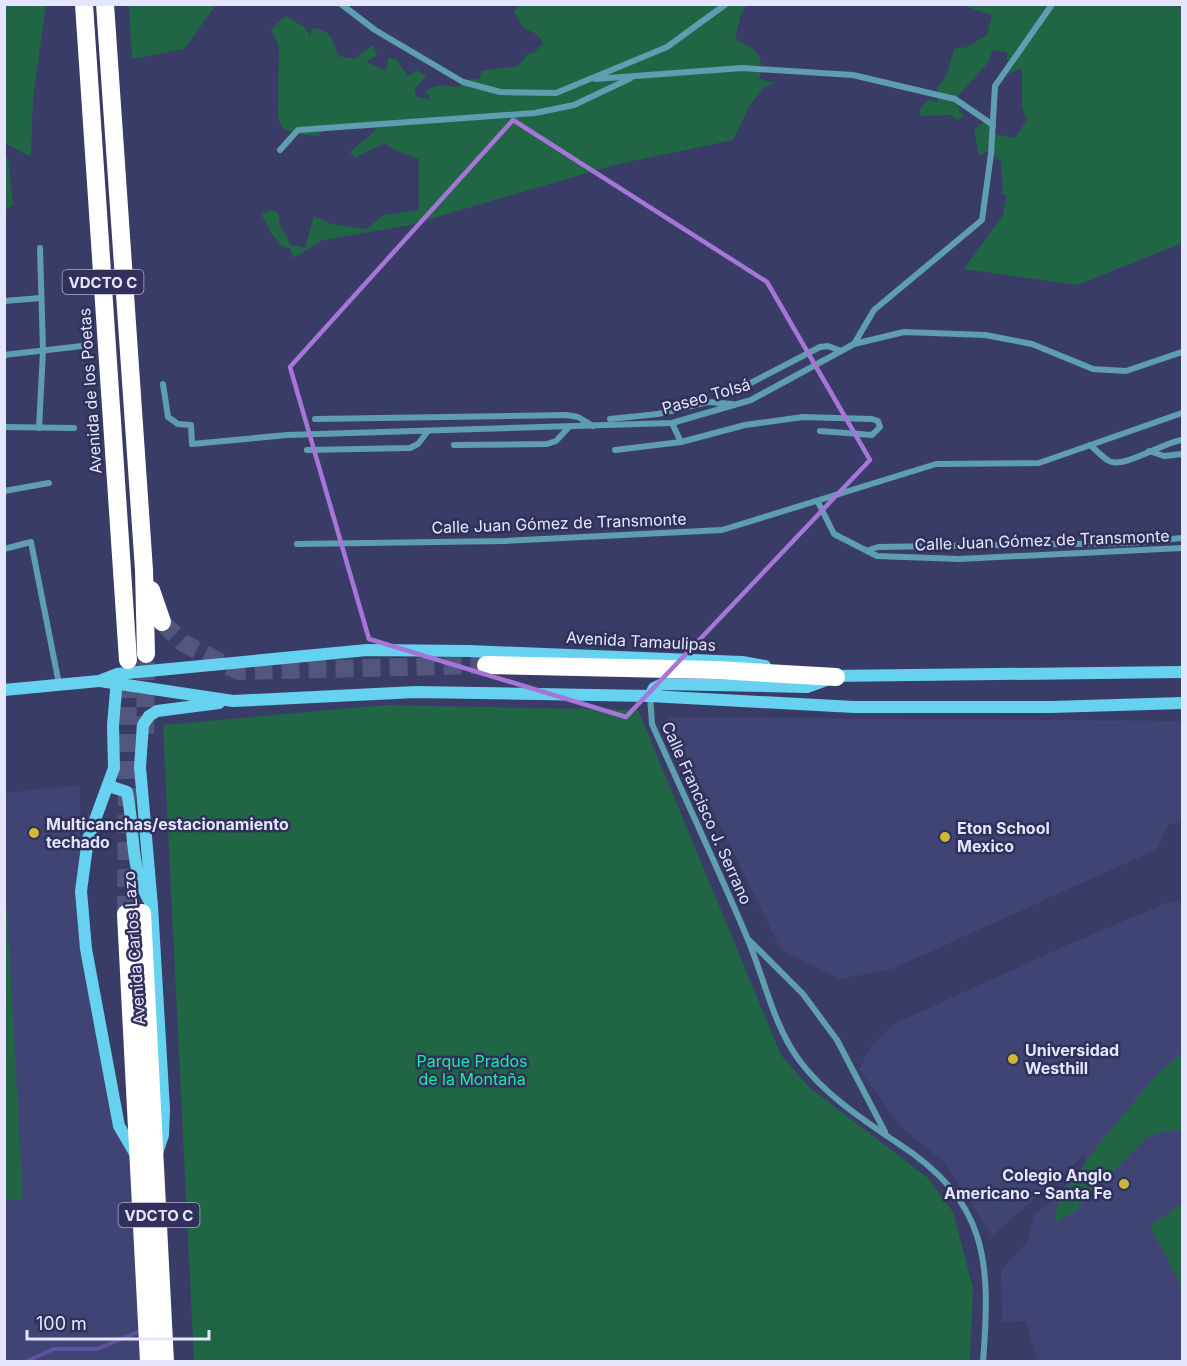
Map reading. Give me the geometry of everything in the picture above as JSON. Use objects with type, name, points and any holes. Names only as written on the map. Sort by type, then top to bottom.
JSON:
[{"type":"highway","name":"Avenida de los Poetas","points":[[84,4],[121,559]]},
{"type":"highway","name":"VDCTO C","points":[[105,4],[144,570],[146,654]]},
{"type":"highway","name":"Avenida Carlos Lazo","points":[[120,673],[121,559]]},
{"type":"highway","points":[[144,570],[162,622]]},
{"type":"highway","points":[[486,665],[717,670],[836,677]]},
{"type":"highway","name":"Avenida Carlos Lazo","points":[[140,911],[147,1158],[149,1362]]},
{"type":"highway","name":"Avenida Carlos Lazo","points":[[147,1158],[165,1362]]},
{"type":"street","points":[[341,4],[375,30],[463,82],[500,92],[556,93],[667,47],[726,4]]},
{"type":"street","points":[[854,344],[874,310],[982,220],[995,86],[1051,6]]},
{"type":"street","points":[[588,79],[742,68],[853,75],[955,99],[993,124]]},
{"type":"street","points":[[280,150],[298,130],[535,113],[574,105],[637,75]]},
{"type":"street","points":[[39,428],[43,351],[40,248]]},
{"type":"street","points":[[4,300],[41,298]]},
{"type":"street","name":"Paseo Tolsá","points":[[163,384],[168,417],[178,424],[191,424],[192,444],[287,435],[672,423],[751,400],[854,344],[904,332],[985,335],[1032,344],[1093,369],[1126,371],[1182,352]]},
{"type":"street","points":[[4,355],[82,346]]},
{"type":"street","points":[[739,389],[820,347],[828,346],[841,351]]},
{"type":"street","points":[[610,419],[658,414],[708,402],[736,404]]},
{"type":"street","name":"Calle Juan Gómez de Transmonte","points":[[297,544],[505,541],[722,530],[936,464],[1039,463],[1182,413]]},
{"type":"street","points":[[315,419],[566,415],[578,417],[594,426]]},
{"type":"street","points":[[615,450],[681,442],[745,425],[803,417],[872,418],[878,421],[880,428],[872,435],[820,431]]},
{"type":"street","points":[[672,423],[681,442]]},
{"type":"street","points":[[4,427],[74,429]]},
{"type":"street","points":[[454,445],[547,444],[556,441],[569,427]]},
{"type":"street","points":[[307,450],[410,448],[418,444],[428,432]]},
{"type":"street","points":[[1090,445],[1108,461],[1121,463],[1148,451],[1182,441]]},
{"type":"street","points":[[1148,451],[1164,456],[1182,454]]},
{"type":"street","points":[[4,491],[49,483]]},
{"type":"street","name":"Calle Juan Gómez de Transmonte","points":[[818,502],[834,534],[877,556],[914,560],[1114,553],[1182,548]]},
{"type":"street","name":"Calle Juan Gómez de Transmonte","points":[[869,550],[878,547],[1130,543],[1182,538]]},
{"type":"street","points":[[4,549],[31,542],[60,685]]},
{"type":"street","points":[[914,547],[914,560]]},
{"type":"street","name":"Avenida Tamaulipas","points":[[4,690],[99,681],[120,673],[367,650],[424,650],[742,662],[836,677],[1182,672]]},
{"type":"street","name":"Avenida Tamaulipas","points":[[120,673],[233,701],[416,692],[650,696],[854,707],[1051,707],[1182,703]]},
{"type":"street","name":"Avenida Carlos Lazo","points":[[120,673],[113,725],[114,768],[110,786],[97,809],[88,838],[81,891],[86,949],[119,1126],[147,1158],[164,1136],[164,1108],[140,911],[140,767],[143,725],[148,716],[157,711],[233,701]]},
{"type":"street","points":[[650,696],[654,688],[662,684],[807,687],[836,677]]},
{"type":"street","name":"Calle Francisco J. Serrano","points":[[650,696],[652,724],[747,938],[783,1033],[799,1061],[827,1090],[922,1159],[960,1198],[975,1229],[985,1264],[987,1314],[983,1362]]},
{"type":"street","points":[[110,786],[127,792],[134,858],[140,887],[140,911]]},
{"type":"street","name":"Calle Francisco J. Serrano","points":[[747,938],[803,994],[837,1040],[886,1135]]},
{"type":"highlighted area","points":[[513,120],[767,282],[870,460],[626,717],[369,639],[290,367]]},
{"type":"shaded area","name":"Eton School Mexico","points":[[668,717],[1182,721],[1182,822],[1169,824],[1157,849],[892,969],[840,979],[781,950]]},
{"type":"shaded area","points":[[80,785],[81,872],[87,935],[124,1141],[131,1141],[140,1361],[5,1361],[4,793]]},
{"type":"shaded area","name":"Universidad Westhill","points":[[1182,901],[1182,1361],[1037,1361],[1026,1321],[1002,1322],[1001,1270],[1027,1243],[1035,1213],[1048,1205],[1085,1164],[1085,1154],[992,1236],[944,1162],[901,1127],[859,1069],[872,1045],[894,1024],[1072,943],[1167,903]]},
{"type":"green space","points":[[129,4],[216,5],[184,49],[132,59]]},
{"type":"green space","points":[[4,5],[46,5],[33,98],[31,157],[5,143]]},
{"type":"green space","points":[[520,5],[747,5],[741,14],[735,38],[757,53],[760,58],[759,79],[774,83],[763,88],[750,105],[733,140],[614,165],[410,225],[323,240],[293,258],[290,248],[282,247],[261,214],[272,210],[278,213],[280,225],[291,245],[305,248],[314,216],[331,224],[366,229],[384,215],[419,210],[419,159],[394,150],[385,143],[354,158],[350,152],[377,129],[371,127],[326,129],[317,136],[296,134],[282,128],[278,117],[279,48],[271,29],[286,16],[304,27],[310,36],[312,28],[324,31],[330,36],[338,56],[354,59],[373,45],[377,55],[366,62],[386,71],[388,58],[396,59],[408,76],[416,70],[426,76],[414,90],[417,97],[431,100],[426,90],[441,85],[458,87],[467,80],[479,79],[482,71],[518,66],[529,53],[534,53],[543,43],[538,35],[523,27],[514,11]]},
{"type":"green space","points":[[962,5],[1182,5],[1182,243],[1077,285],[964,269],[1003,215],[1007,195],[1003,195],[1001,161],[990,151],[979,155],[974,129],[990,120],[994,134],[1015,138],[1027,119],[1022,107],[1022,68],[1008,74],[1013,63],[1007,59],[1007,52],[993,50],[987,64],[955,99],[963,116],[958,121],[950,115],[920,116],[920,108],[929,100],[938,102],[937,88],[947,75],[954,49],[967,47],[987,35],[992,15]]},
{"type":"green space","points":[[4,154],[8,159],[13,204],[5,211]]},
{"type":"green space","name":"Parque Prados de la Montaña","points":[[386,705],[638,710],[781,1055],[810,1088],[928,1178],[953,1212],[973,1288],[970,1361],[194,1361],[163,725]]},
{"type":"green space","points":[[5,909],[7,909],[23,1199],[5,1200]]},
{"type":"green space","points":[[1182,1053],[1182,1130],[1160,1132],[1146,1138],[1072,1213],[1055,1223],[1059,1200],[1093,1152],[1156,1075]]},
{"type":"green space","points":[[1182,1203],[1182,1302],[1179,1281],[1150,1227]]},
{"type":"waterway","points":[[25,1362],[54,1349],[97,1349],[138,1332]]},
{"type":"tunnel","points":[[162,622],[183,643],[238,671],[486,665]]},
{"type":"tunnel","points":[[145,734],[146,654]]},
{"type":"tunnel","points":[[126,914],[128,668]]},
{"type":"place","name":"Multicanchas/estacionamiento techado","points":[[34,833]]},
{"type":"place","name":"Eton School Mexico","points":[[945,837]]},
{"type":"place","name":"Universidad Westhill","points":[[1013,1059]]},
{"type":"place","name":"Colegio Anglo Americano - Santa Fe","points":[[1124,1184]]}]
